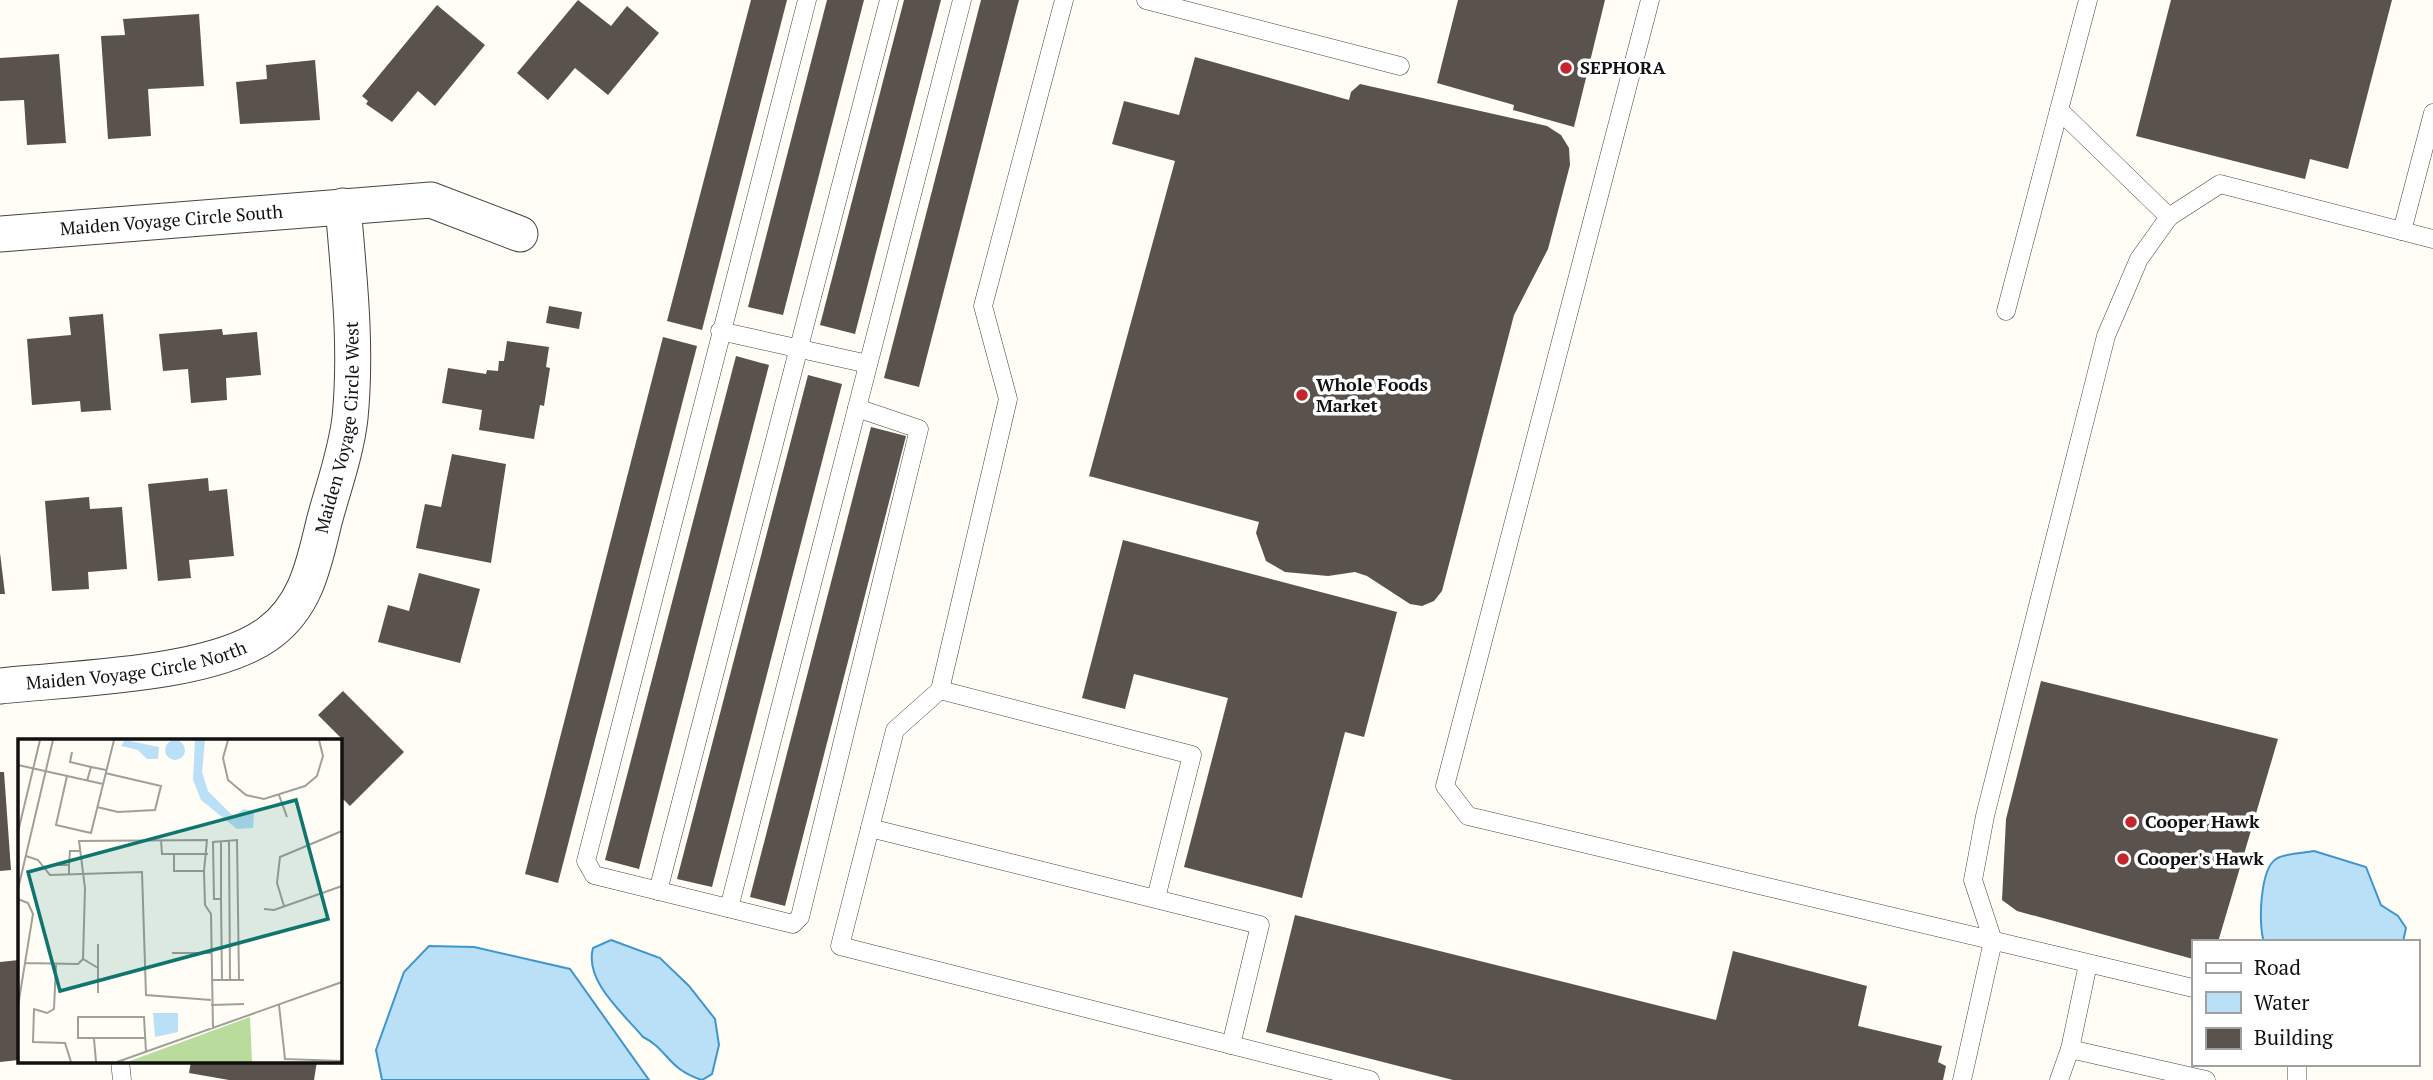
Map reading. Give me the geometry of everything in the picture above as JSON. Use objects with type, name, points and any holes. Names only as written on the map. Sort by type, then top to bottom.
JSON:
[{"type":"street","name":"Maiden Voyage Circle South","points":[[0,234],[431,200],[520,234]]},
{"type":"street","name":"Maiden Voyage Circle West","points":[[269,633],[296,607],[311,575],[350,421],[354,332],[343,206]]},
{"type":"street","name":"Maiden Voyage Circle North","points":[[0,686],[184,666],[242,648],[269,633]]},
{"type":"lane","points":[[807,0],[586,861],[594,876],[793,924],[800,917],[919,429],[857,408]]},
{"type":"lane","points":[[658,891],[889,0]]},
{"type":"lane","points":[[729,908],[962,0]]},
{"type":"lane","points":[[1064,0],[983,306],[1008,399],[940,691],[895,730],[840,946],[1370,1080]]},
{"type":"lane","points":[[1146,0],[1400,66]]},
{"type":"lane","points":[[1650,0],[1445,786],[1468,816],[2192,988]]},
{"type":"lane","points":[[2006,311],[2088,0]]},
{"type":"lane","points":[[2059,110],[2169,217]]},
{"type":"lane","points":[[2402,230],[2433,113]]},
{"type":"lane","points":[[1962,1080],[1993,941],[1973,880],[1985,816],[2106,336],[2139,258],[2169,217],[2220,184],[2433,239]]},
{"type":"lane","points":[[720,331],[868,364]]},
{"type":"lane","points":[[940,691],[1192,755],[1156,898]]},
{"type":"lane","points":[[870,828],[1259,925],[1231,1045]]},
{"type":"lane","points":[[2059,1080],[2070,1049],[2088,964]]},
{"type":"lane","points":[[2070,1049],[2206,1080]]},
{"type":"lane","points":[[120,1062],[122,1080]]},
{"type":"water","points":[[2314,851],[2366,867],[2381,905],[2398,916],[2406,928],[2403,940],[2264,940],[2261,923],[2264,885],[2271,865],[2276,859]]},
{"type":"water","points":[[611,940],[660,958],[689,986],[715,1019],[719,1045],[712,1074],[702,1080],[675,1065],[658,1047],[643,1037],[607,996],[594,972],[592,960],[593,948]]},
{"type":"water","points":[[429,946],[474,947],[570,969],[649,1080],[382,1080],[376,1050],[404,972]]},
{"type":"building","points":[[578,0],[611,26],[627,6],[659,33],[608,95],[575,68],[548,100],[517,73]]},
{"type":"building","points":[[751,0],[787,0],[702,330],[667,321]]},
{"type":"building","points":[[827,0],[864,0],[783,315],[748,307]]},
{"type":"building","points":[[904,0],[941,0],[855,334],[820,325]]},
{"type":"building","points":[[981,0],[1019,0],[919,387],[884,378]]},
{"type":"building","points":[[1458,0],[1605,0],[1574,127],[1513,110],[1514,105],[1437,83]]},
{"type":"building","points":[[2171,0],[2392,0],[2348,169],[2310,159],[2305,179],[2136,136]]},
{"type":"building","points":[[437,5],[485,45],[435,106],[418,91],[392,122],[366,104],[368,101],[362,96]]},
{"type":"building","points":[[199,14],[204,86],[148,89],[151,136],[108,139],[101,36],[125,35],[123,19]]},
{"type":"building","points":[[59,54],[66,143],[27,145],[24,100],[0,101],[0,58]]},
{"type":"building","name":"Whole Foods Market","points":[[1195,57],[1349,100],[1351,92],[1360,84],[1547,126],[1561,135],[1569,148],[1570,165],[1548,249],[1514,315],[1442,591],[1434,601],[1422,606],[1410,604],[1367,576],[1355,572],[1328,576],[1285,572],[1266,561],[1256,533],[1259,522],[1089,476],[1175,161],[1112,144],[1124,101],[1179,115]]},
{"type":"building","points":[[315,60],[320,120],[240,124],[236,82],[267,79],[266,65]]},
{"type":"building","points":[[549,306],[582,312],[579,329],[546,323]]},
{"type":"building","points":[[103,314],[111,410],[81,412],[80,401],[32,405],[27,339],[71,335],[69,317]]},
{"type":"building","points":[[222,329],[223,335],[257,332],[261,375],[226,378],[227,400],[191,403],[188,369],[163,371],[159,334]]},
{"type":"building","points":[[663,337],[697,346],[558,883],[525,874]]},
{"type":"building","points":[[507,341],[549,347],[546,367],[550,368],[544,406],[540,405],[534,439],[479,430],[482,410],[442,403],[448,368],[486,374],[487,370],[498,371],[499,361],[504,361]]},
{"type":"building","points":[[736,356],[769,365],[639,869],[605,860]]},
{"type":"building","points":[[808,375],[842,384],[712,887],[677,879]]},
{"type":"building","points":[[871,427],[906,436],[785,906],[750,897]]},
{"type":"building","points":[[452,454],[506,464],[491,563],[416,548],[425,504],[441,507]]},
{"type":"building","points":[[208,478],[209,491],[227,489],[234,556],[189,560],[191,578],[158,581],[148,484]]},
{"type":"building","points":[[89,497],[90,509],[122,507],[127,569],[88,572],[89,589],[52,591],[45,501]]},
{"type":"building","points":[[1123,540],[1397,612],[1364,737],[1345,732],[1302,898],[1184,867],[1228,698],[1134,674],[1125,709],[1082,698]]},
{"type":"building","points":[[0,553],[5,594],[0,594]]},
{"type":"building","points":[[419,573],[480,589],[460,663],[378,642],[388,605],[409,611]]},
{"type":"building","name":"Cooper's Hawk","points":[[2041,681],[2278,739],[2219,940],[2192,940],[2192,959],[2017,911],[2002,900],[2006,819]]},
{"type":"building","points":[[343,691],[404,752],[350,806],[341,797],[341,738],[318,715]]},
{"type":"building","points":[[0,772],[4,772],[11,870],[0,871]]},
{"type":"building","points":[[1295,915],[1716,1020],[1733,951],[1867,986],[1858,1026],[1942,1046],[1938,1062],[1946,1066],[1943,1080],[1453,1080],[1266,1032]]},
{"type":"building","points":[[18,960],[18,1060],[0,1062],[0,962]]},
{"type":"building","points":[[191,1062],[317,1062],[314,1080],[229,1080],[189,1073]]},
{"type":"place","name":"SEPHORA","points":[[1566,68]]},
{"type":"place","name":"Whole Foods Market","points":[[1302,395]]},
{"type":"place","name":"Cooper Hawk","points":[[2131,822]]},
{"type":"place","name":"Cooper's Hawk","points":[[2123,859]]}]
